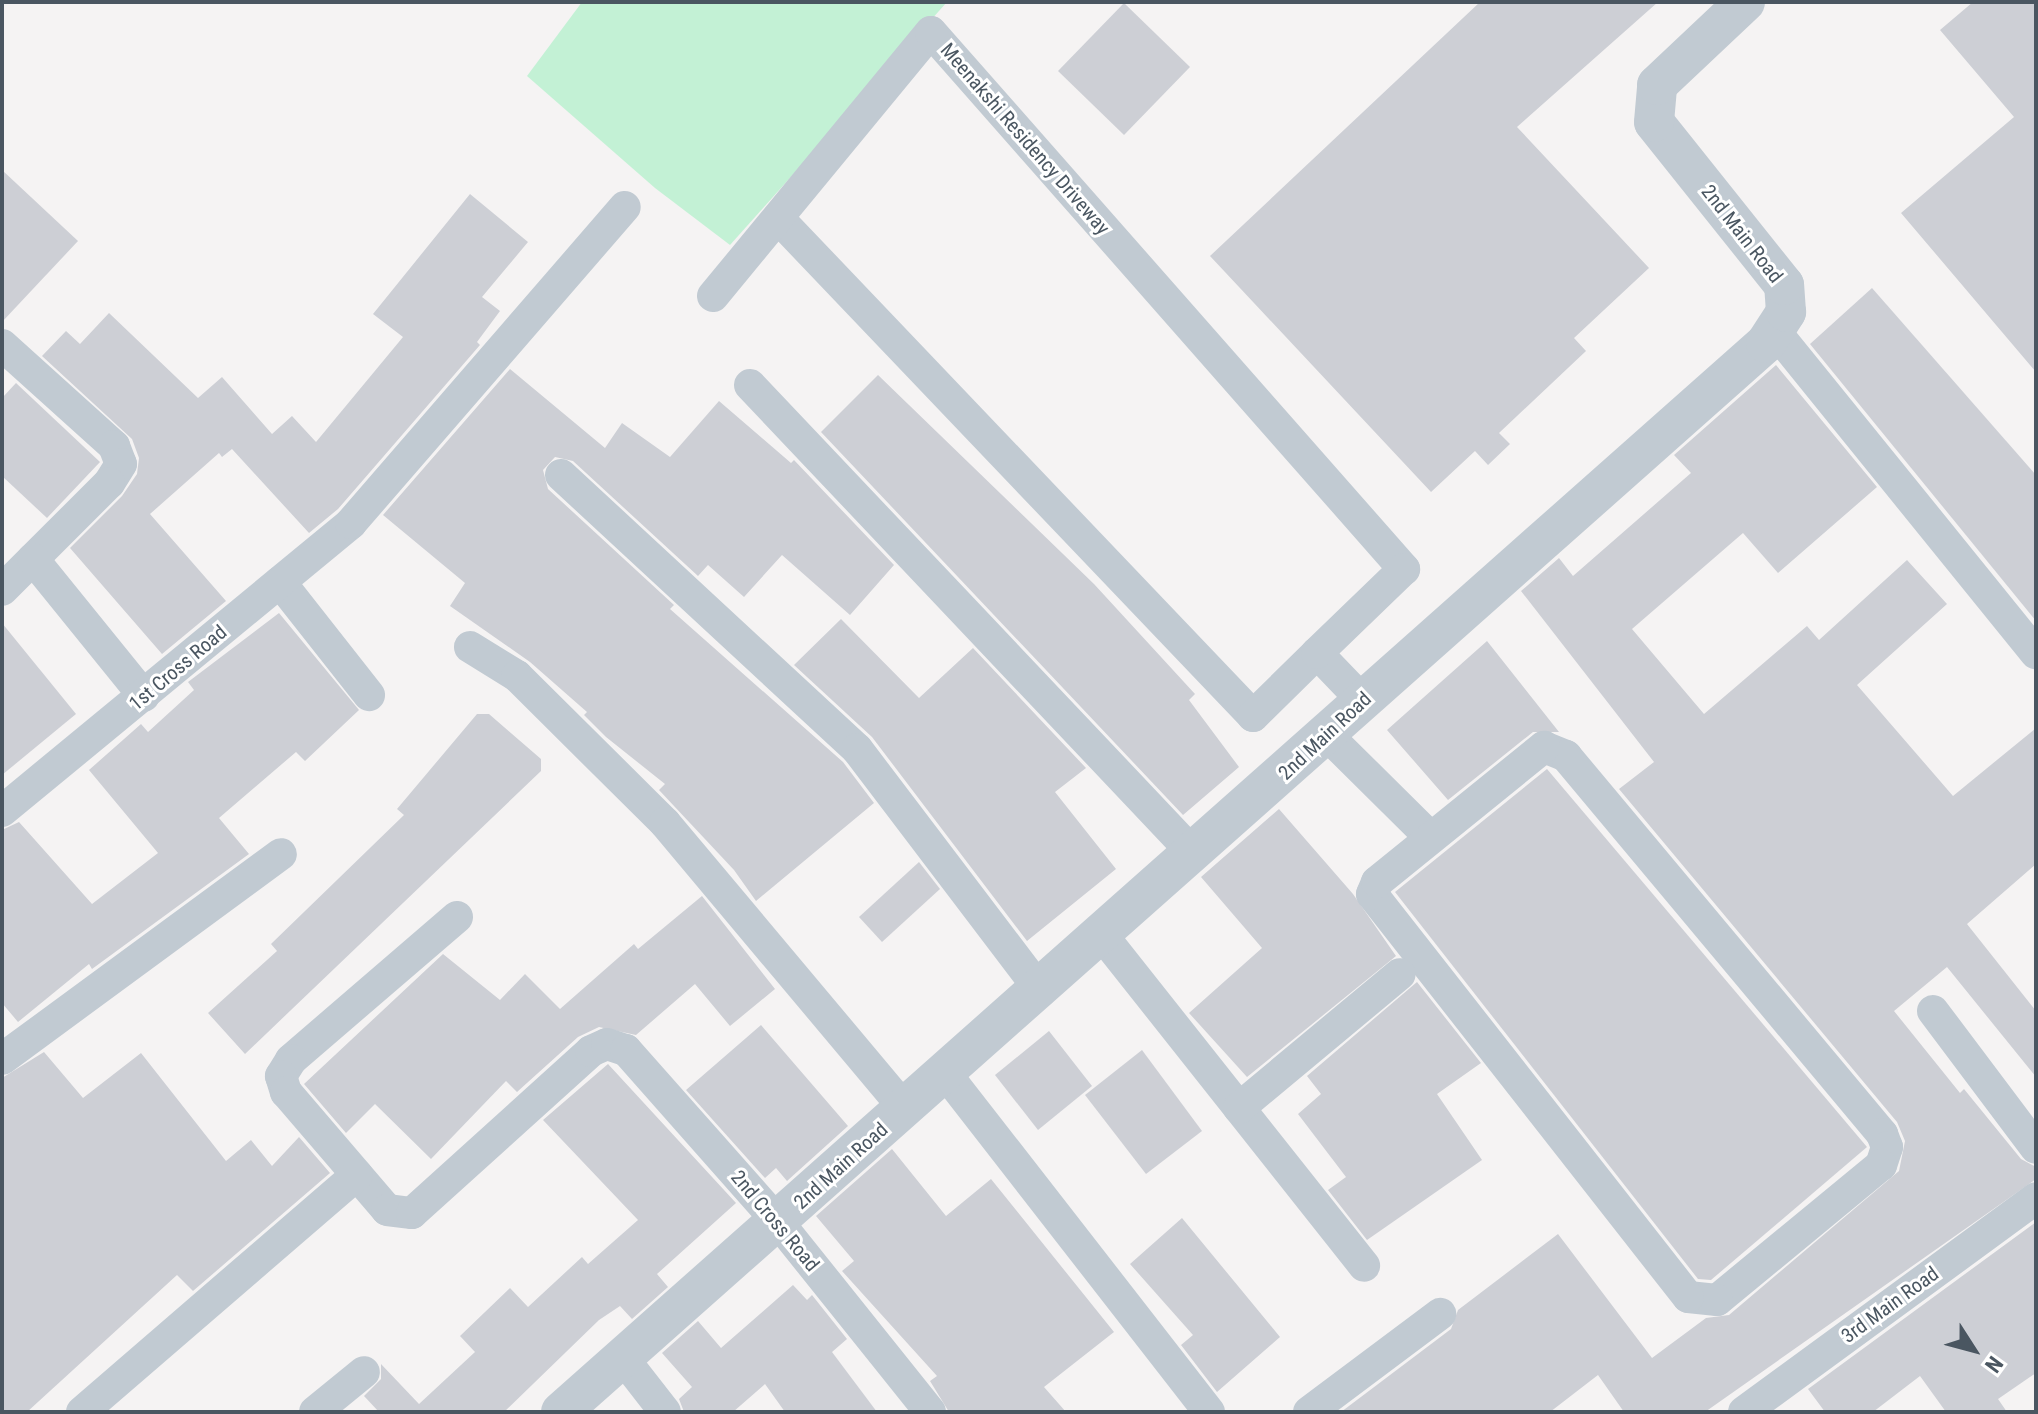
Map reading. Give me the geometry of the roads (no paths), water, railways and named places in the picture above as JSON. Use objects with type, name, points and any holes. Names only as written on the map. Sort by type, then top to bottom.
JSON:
[{"type":"street","name":"2nd Main Road","points":[[561,1412],[1328,736],[1368,696],[1774,330],[1786,312],[1784,285],[1654,122],[1657,85],[1745,2]]},
{"type":"street","name":"Meenakshi Residency Driveway","points":[[931,32],[1404,569],[1322,649],[1253,716],[778,218],[931,32]]},
{"type":"street","name":"1st Cross Road","points":[[2,811],[351,523],[625,207]]},
{"type":"street","points":[[713,296],[778,218]]},
{"type":"street","points":[[1774,330],[2036,653]]},
{"type":"street","points":[[2,345],[114,446],[121,464],[109,483],[2,590]]},
{"type":"street","points":[[750,385],[1194,854]]},
{"type":"street","points":[[561,475],[857,749],[1041,991]]},
{"type":"street","points":[[33,559],[144,696]]},
{"type":"street","points":[[280,582],[369,695]]},
{"type":"street","points":[[470,647],[517,676],[665,823],[905,1109]]},
{"type":"street","points":[[1322,649],[1368,696]]},
{"type":"street","points":[[1328,736],[1430,837]]},
{"type":"street","points":[[1544,747],[1560,749],[1882,1134],[1887,1147],[1881,1165],[1717,1300],[1688,1297],[1375,902],[1373,887],[1430,837],[1544,747]]},
{"type":"street","points":[[2,1059],[281,854]]},
{"type":"street","points":[[82,1412],[357,1175],[286,1092],[281,1076],[291,1060],[457,917]]},
{"type":"street","points":[[1102,935],[1364,1266]]},
{"type":"street","points":[[1239,1108],[1400,974]]},
{"type":"street","points":[[1933,1011],[2036,1148]]},
{"type":"street","name":"2nd Cross Road","points":[[357,1175],[387,1210],[412,1213],[591,1051],[607,1044],[626,1050],[778,1222],[930,1412]]},
{"type":"street","points":[[946,1074],[1209,1412]]},
{"type":"street","name":"3rd Main Road","points":[[1744,1412],[2036,1198]]},
{"type":"street","points":[[1309,1412],[1440,1314]]},
{"type":"street","points":[[623,1358],[665,1412]]},
{"type":"street","points":[[315,1412],[364,1372]]}]
